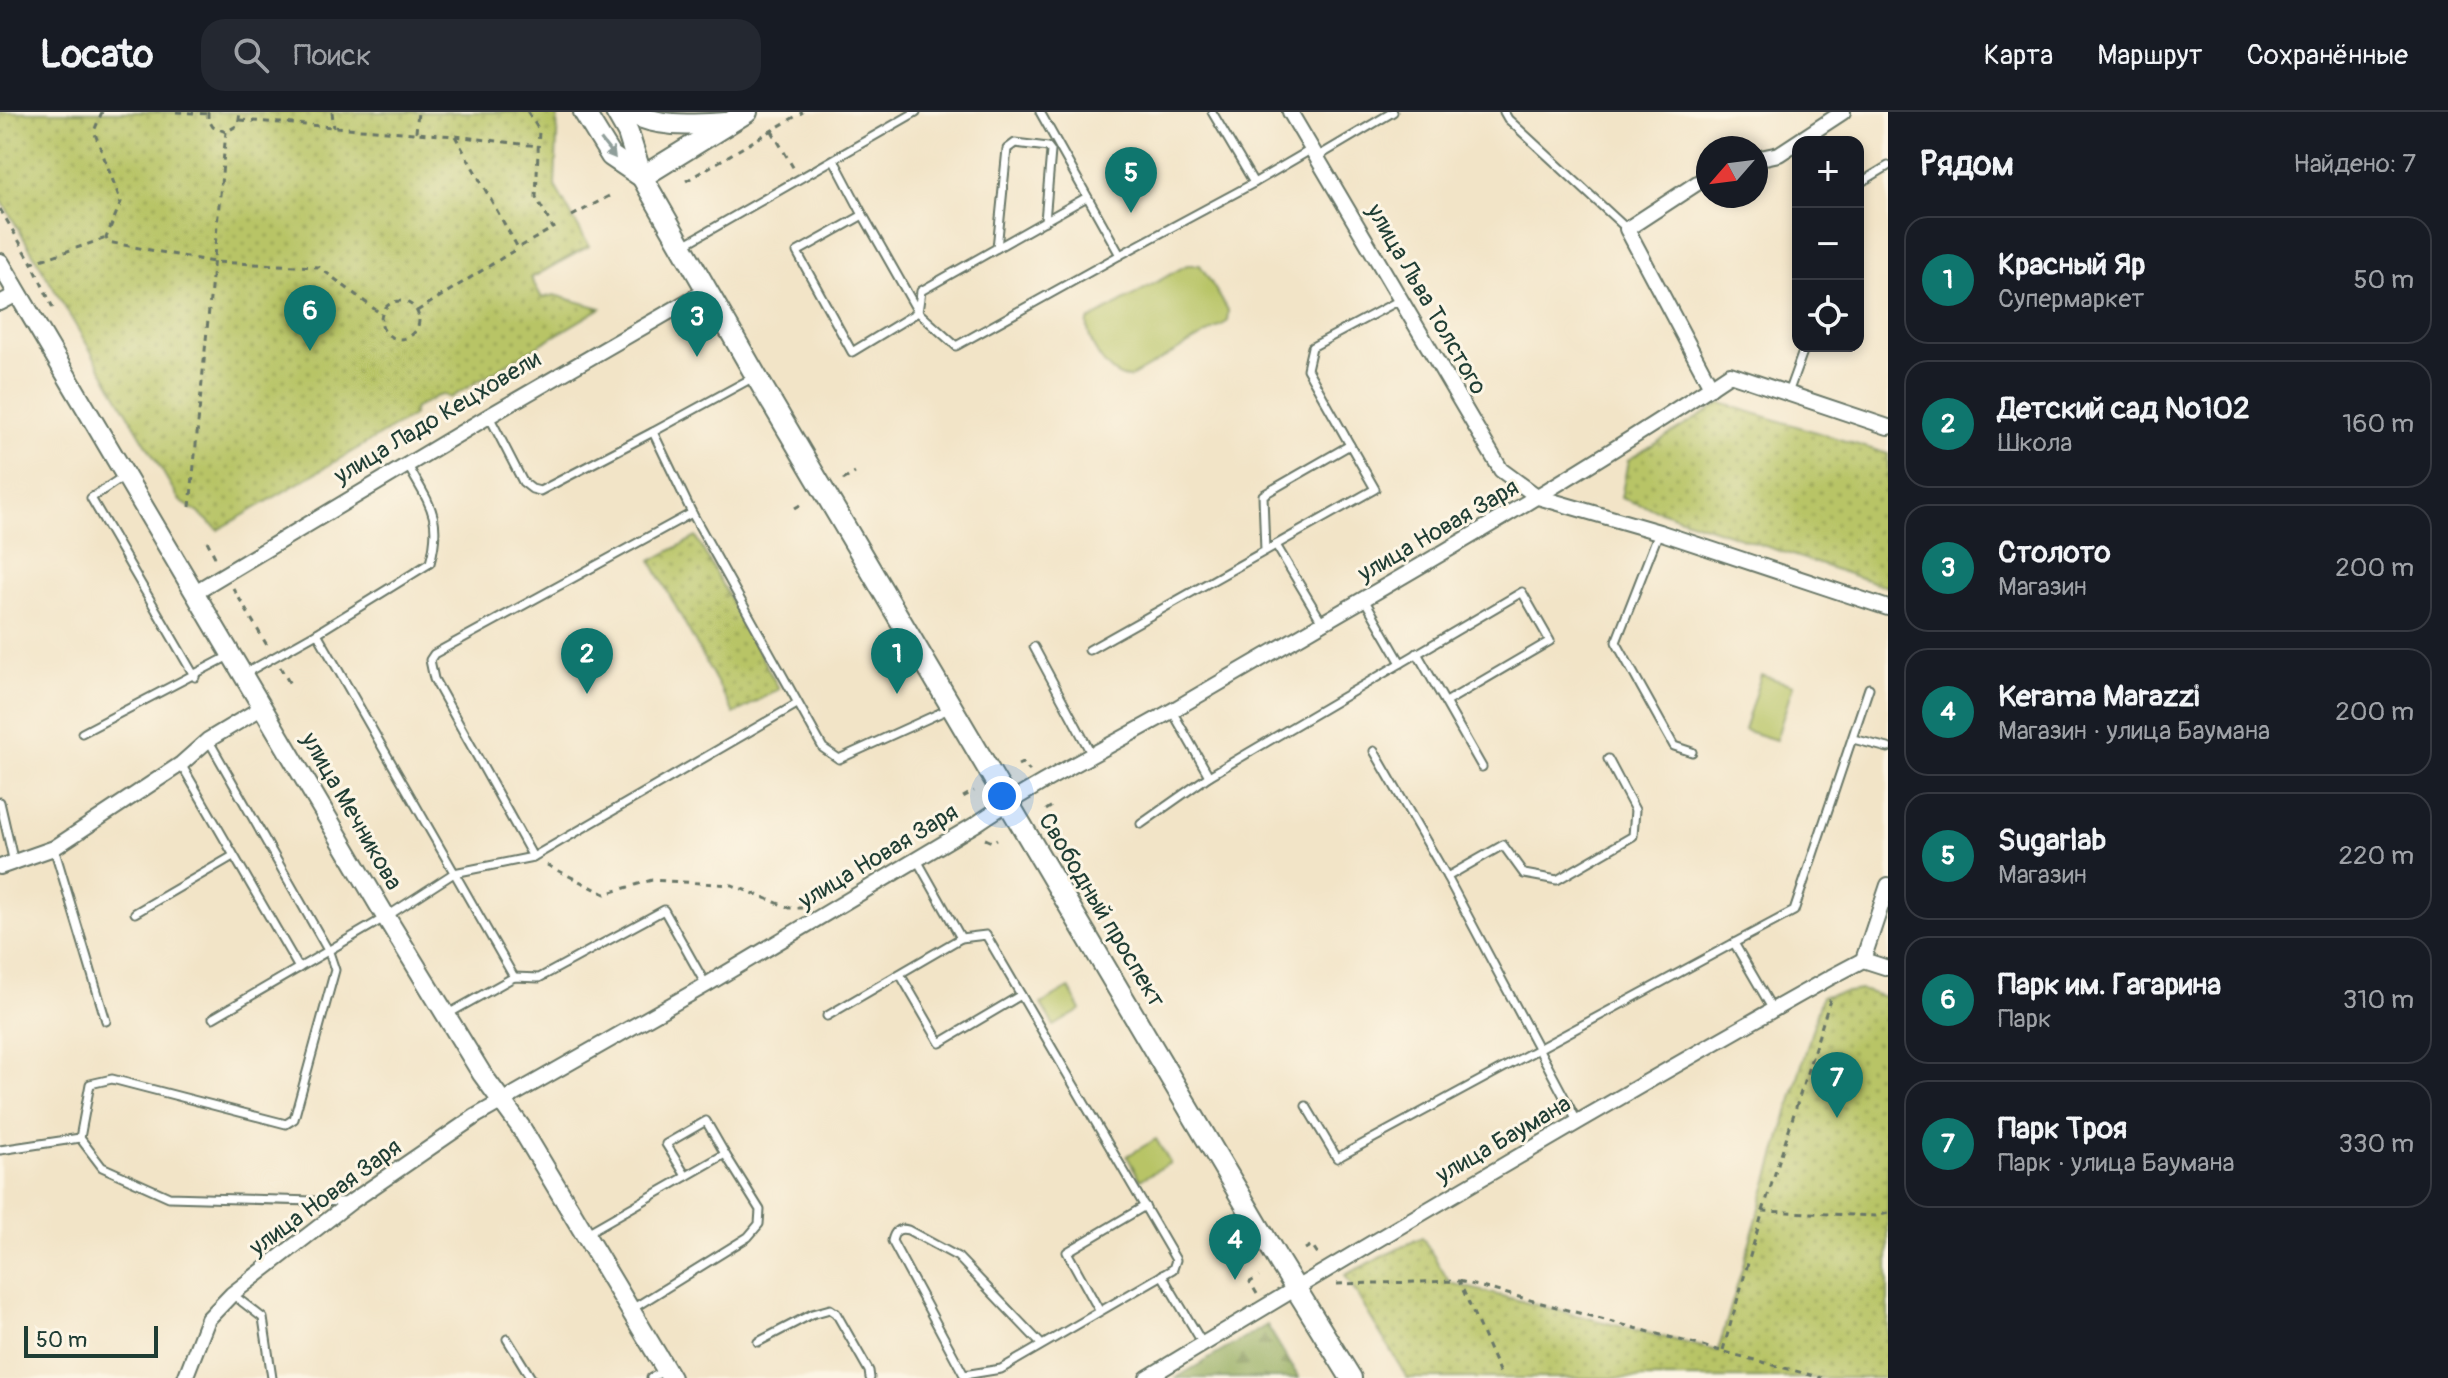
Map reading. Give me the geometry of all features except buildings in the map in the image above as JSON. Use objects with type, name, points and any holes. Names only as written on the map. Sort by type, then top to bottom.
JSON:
[{"type":"main road","name":"Свободный проспект","points":[[584,112],[611,156],[642,177]]},
{"type":"main road","name":"Свободный проспект","points":[[616,112],[628,133],[642,177],[756,376],[1351,1378]]},
{"type":"main road","points":[[628,112],[642,119],[673,125],[735,117]]},
{"type":"main road","points":[[642,177],[735,117]]},
{"type":"street","name":"улица Льва Толстого","points":[[1290,112],[1501,470],[1538,497]]},
{"type":"street","points":[[1768,156],[1779,154],[1843,112]]},
{"type":"street","points":[[1696,184],[1627,229],[1711,387]]},
{"type":"street","name":"улица Мечникова","points":[[0,263],[386,917],[482,1074],[504,1102],[587,1233],[632,1310],[663,1375]]},
{"type":"street","name":"улица Ладо Кецховели","points":[[195,592],[407,464],[707,290]]},
{"type":"street","points":[[0,303],[19,293]]},
{"type":"street","points":[[1538,497],[1730,374],[1888,427]]},
{"type":"street","name":"улица Новая Заря","points":[[185,1378],[208,1319],[232,1294],[351,1202],[476,1116],[706,985],[917,860],[1008,802],[1172,711],[1538,497],[1659,532],[1888,608]]},
{"type":"street","points":[[7,865],[54,848],[181,764],[208,740],[263,707]]},
{"type":"street","points":[[1888,885],[1863,960],[1888,968]]},
{"type":"street","name":"улица Баумана","points":[[1147,1378],[1577,1121],[1863,960]]},
{"type":"lane","points":[[682,247],[916,112]]},
{"type":"lane","points":[[1040,112],[1120,255]]},
{"type":"lane","points":[[1212,112],[1254,183]]},
{"type":"lane","points":[[834,160],[918,312],[956,346],[1254,183],[1393,112]]},
{"type":"lane","points":[[1504,112],[1627,229]]},
{"type":"lane","points":[[997,248],[1007,149],[1015,143],[1048,147],[1051,151],[1045,221]]},
{"type":"lane","points":[[1864,180],[1888,166]]},
{"type":"lane","points":[[918,312],[921,291],[1087,197]]},
{"type":"lane","points":[[863,215],[797,252],[852,352],[918,312]]},
{"type":"lane","points":[[1089,650],[1375,489],[1307,369],[1312,347],[1402,299]]},
{"type":"lane","points":[[1788,395],[1803,352]]},
{"type":"lane","points":[[489,416],[523,482],[540,491],[756,376]]},
{"type":"lane","points":[[653,432],[692,513],[823,748],[839,759],[951,708]]},
{"type":"lane","points":[[1265,551],[1263,495],[1350,445]]},
{"type":"lane","points":[[244,674],[430,563],[436,542],[435,514],[407,464]]},
{"type":"lane","points":[[125,476],[91,498],[195,677]]},
{"type":"lane","points":[[533,857],[434,679],[430,660],[434,654],[692,513]]},
{"type":"lane","points":[[1659,532],[1616,642],[1674,746],[1692,752]]},
{"type":"lane","points":[[1276,545],[1322,622]]},
{"type":"lane","points":[[1141,824],[1209,776],[1522,592],[1550,641],[1446,702]]},
{"type":"lane","points":[[1364,599],[1401,663]]},
{"type":"lane","points":[[317,633],[514,977]]},
{"type":"lane","points":[[1034,647],[1092,755]]},
{"type":"lane","points":[[1417,653],[1482,767]]},
{"type":"lane","points":[[82,733],[195,677],[232,655]]},
{"type":"lane","points":[[1306,1106],[1337,1158],[1794,911],[1869,688]]},
{"type":"lane","points":[[213,1018],[329,952],[454,873],[533,857],[797,704]]},
{"type":"lane","points":[[1172,711],[1209,776]]},
{"type":"lane","points":[[1853,739],[1888,748]]},
{"type":"lane","points":[[208,740],[329,952],[335,970],[294,1119],[286,1124],[112,1079],[90,1084],[80,1138],[102,1167],[169,1197],[351,1202]]},
{"type":"lane","points":[[1374,751],[1447,877],[1577,1121]]},
{"type":"lane","points":[[1447,877],[1503,845],[1524,874],[1557,880],[1633,836],[1635,810],[1608,759]]},
{"type":"lane","points":[[181,764],[299,968]]},
{"type":"lane","points":[[0,802],[7,865]]},
{"type":"lane","points":[[54,848],[106,1021]]},
{"type":"lane","points":[[135,913],[233,856]]},
{"type":"lane","points":[[917,860],[961,938]]},
{"type":"lane","points":[[446,1015],[514,977],[539,978],[664,910],[706,985]]},
{"type":"lane","points":[[827,1016],[961,938],[986,935],[1176,1260],[1173,1269],[1001,1369],[964,1375],[892,1241],[893,1234],[898,1230],[908,1230],[958,1257],[1041,1344]]},
{"type":"lane","points":[[1734,943],[1773,1010]]},
{"type":"lane","points":[[900,974],[940,1043],[1021,995]]},
{"type":"lane","points":[[632,1310],[748,1237],[759,1224],[760,1210],[706,1121],[666,1144],[686,1176]]},
{"type":"lane","points":[[0,1150],[80,1138]]},
{"type":"lane","points":[[587,1233],[725,1154]]},
{"type":"lane","points":[[1099,1310],[1067,1252],[1145,1206]]},
{"type":"lane","points":[[1162,1275],[1203,1344]]},
{"type":"lane","points":[[232,1294],[263,1318],[272,1378]]},
{"type":"lane","points":[[758,1342],[812,1314],[830,1309],[836,1313],[863,1359],[870,1378]]},
{"type":"lane","points":[[507,1339],[531,1378]]},
{"type":"lane","points":[[1001,1369],[1006,1378]]},
{"type":"path","points":[[32,263],[106,238],[121,202],[94,131],[102,112]]},
{"type":"path","points":[[176,112],[208,113],[213,127],[226,132],[235,128],[240,112]]},
{"type":"path","points":[[332,112],[334,128]]},
{"type":"path","points":[[416,133],[418,112]]},
{"type":"path","points":[[528,112],[539,130],[536,197],[553,228]]},
{"type":"path","points":[[686,181],[803,112]]},
{"type":"path","points":[[240,120],[455,136],[538,146]]},
{"type":"path","points":[[772,130],[800,180]]},
{"type":"path","points":[[190,507],[226,132]]},
{"type":"path","points":[[455,136],[518,248]]},
{"type":"path","points":[[572,216],[611,195]]},
{"type":"path","points":[[0,209],[32,263],[53,308]]},
{"type":"path","points":[[417,311],[560,225]]},
{"type":"path","points":[[106,238],[108,242],[213,262],[319,267],[381,314]]},
{"type":"path","points":[[408,302],[417,311],[419,323],[413,334],[402,339],[385,332],[380,320],[389,303],[408,302]]},
{"type":"path","points":[[843,480],[855,473]]},
{"type":"path","points":[[795,508],[805,502]]},
{"type":"path","points":[[207,541],[219,564]]},
{"type":"path","points":[[230,583],[290,684]]},
{"type":"path","points":[[1018,765],[1022,763],[1033,773]]},
{"type":"path","points":[[963,797],[974,791]]},
{"type":"path","points":[[1046,810],[1052,806]]},
{"type":"path","points":[[985,839],[992,842],[997,839]]},
{"type":"path","points":[[533,857],[605,894],[652,880],[732,885],[790,908],[833,908]]},
{"type":"path","points":[[1723,1350],[1763,1211],[1833,991]]},
{"type":"path","points":[[1763,1211],[1876,1216],[1888,1213]]},
{"type":"path","points":[[1305,1249],[1312,1245],[1320,1257]]},
{"type":"path","points":[[1259,1277],[1250,1282],[1265,1307]]},
{"type":"path","points":[[1459,1281],[1502,1378]]},
{"type":"path","points":[[1338,1284],[1459,1281],[1822,1378]]},
{"type":"green space","points":[[0,112],[558,112],[555,186],[589,246],[531,278],[542,298],[554,295],[601,308],[450,398],[441,394],[414,409],[413,416],[218,530],[180,501],[0,198]]},
{"type":"green space","points":[[1187,265],[1200,265],[1228,310],[1227,322],[1129,378],[1113,372],[1094,348],[1088,321]]},
{"type":"green space","points":[[1721,403],[1888,454],[1888,587],[1621,498],[1628,460]]},
{"type":"green space","points":[[696,537],[779,689],[734,714],[651,561]]},
{"type":"green space","points":[[1761,675],[1793,685],[1776,740],[1744,730]]},
{"type":"green space","points":[[1069,988],[1081,1010],[1054,1026],[1041,1004]]},
{"type":"green space","points":[[1861,990],[1888,998],[1888,1378],[1407,1378],[1345,1275],[1422,1237],[1450,1283],[1718,1351],[1822,996]]},
{"type":"green space","points":[[1156,1139],[1170,1163],[1140,1180],[1127,1156]]},
{"type":"green space","points":[[1267,1325],[1299,1378],[1176,1378]]},
{"type":"place","name":"Sugarlab","points":[[1131,213]]},
{"type":"place","name":"Парк им. Гагарина","points":[[310,351]]},
{"type":"place","name":"Столото","points":[[697,357]]},
{"type":"place","name":"Детский сад №102","points":[[587,694]]},
{"type":"place","name":"Красный Яр","points":[[897,694]]},
{"type":"place","name":"Парк Троя","points":[[1837,1118]]},
{"type":"place","name":"Kerama Marazzi","points":[[1235,1280]]}]
